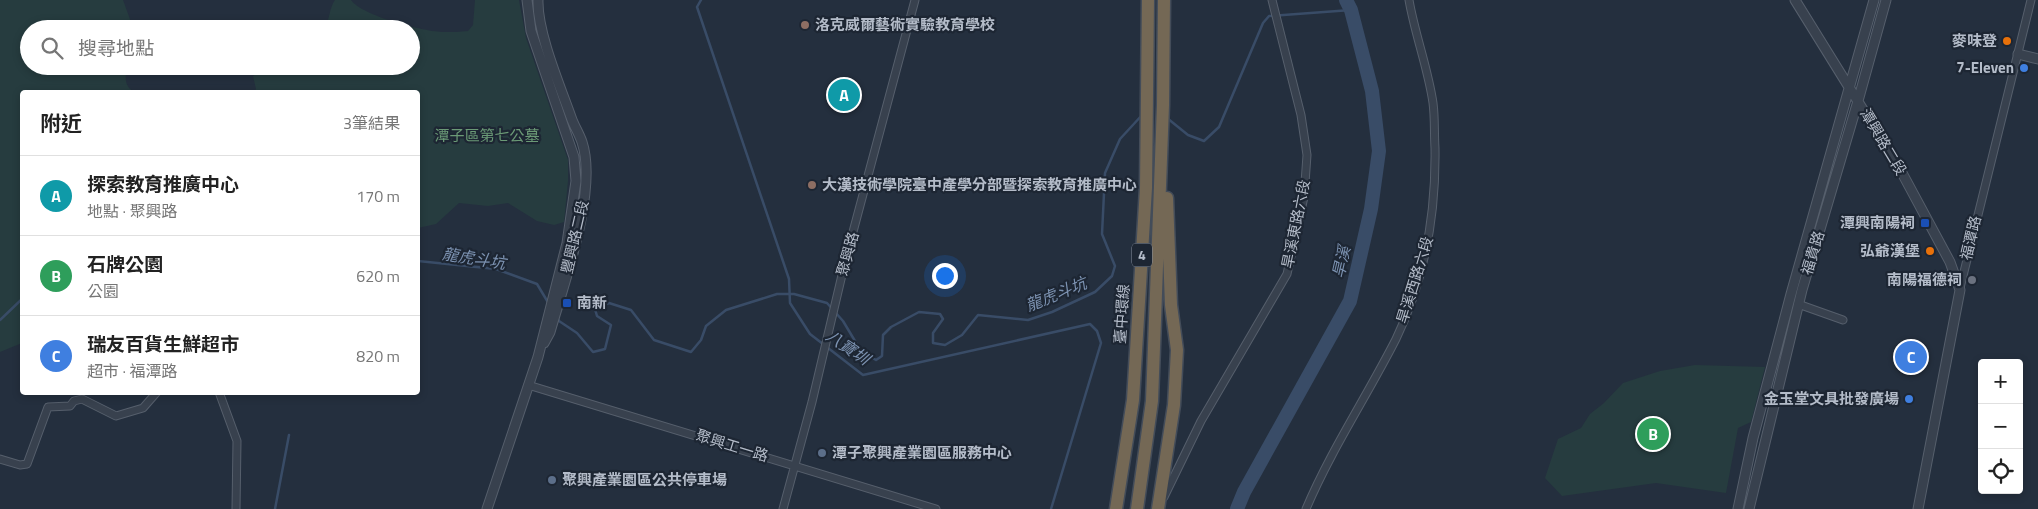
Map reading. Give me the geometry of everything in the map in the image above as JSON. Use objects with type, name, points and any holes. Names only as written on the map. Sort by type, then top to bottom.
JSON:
[{"type":"highway","name":"臺中環線","points":[[1116,509],[1133,391],[1146,188],[1148,0]]},
{"type":"highway","name":"4","points":[[1136,509],[1152,401],[1163,105],[1164,0]]},
{"type":"highway","points":[[1159,509],[1174,405],[1177,350],[1171,305],[1163,105]]},
{"type":"street","name":"豐興路二段","points":[[527,0],[532,30],[574,157],[576,181],[573,208],[553,310]]},
{"type":"street","name":"豐興路二段","points":[[486,509],[580,228],[586,187],[585,156],[582,142],[572,119],[540,26],[538,0]]},
{"type":"street","name":"聚興路","points":[[783,509],[796,465],[846,258],[915,0]]},
{"type":"street","name":"旱溪東路六段","points":[[1159,509],[1172,478],[1201,421],[1287,274],[1304,197],[1307,155],[1302,115],[1272,0]]},
{"type":"street","name":"旱溪西路六段","points":[[1306,509],[1326,465],[1396,339],[1410,307],[1425,258],[1432,223],[1434,185],[1433,103],[1409,0]]},
{"type":"street","name":"潭興路二段","points":[[1795,0],[1901,171],[1950,262],[1960,290]]},
{"type":"street","name":"福貴路","points":[[1738,509],[1753,438],[1788,304],[1874,0]]},
{"type":"street","name":"福貴路","points":[[1749,509],[1798,304],[1886,0]]},
{"type":"street","name":"福潭路","points":[[1918,509],[1960,290],[1988,167],[2031,0]]},
{"type":"street","points":[[2018,54],[2038,59]]},
{"type":"street","points":[[1798,304],[1842,320]]},
{"type":"street","name":"聚興工一路","points":[[528,385],[936,509]]},
{"type":"street","points":[[0,459],[20,465],[27,464],[48,407],[70,406],[74,401],[82,399],[116,416],[143,408],[154,395]]},
{"type":"street","points":[[220,395],[237,441],[236,509]]},
{"type":"green space","points":[[0,0],[123,0],[130,20],[20,20],[20,75],[126,75],[128,87],[131,90],[20,90],[20,344],[0,352]]},
{"type":"green space","name":"潭子區第七公墓","points":[[335,0],[351,0],[368,12],[388,20],[328,20]]},
{"type":"green space","name":"潭子區第七公墓","points":[[475,0],[519,0],[526,38],[568,160],[564,222],[554,225],[537,221],[508,203],[488,206],[459,203],[436,224],[420,228],[420,90],[256,90],[253,76],[420,75],[420,28],[444,32],[468,31],[473,25]]},
{"type":"green space","points":[[1695,365],[1765,367],[1751,422],[1738,428],[1726,493],[1656,483],[1562,496],[1545,478],[1558,439],[1581,428],[1590,414],[1604,403],[1623,383],[1660,371]]},
{"type":"waterway","name":"八寶圳","points":[[701,0],[697,7],[789,279],[790,303],[810,334],[863,375],[1090,324],[1097,331],[1101,343],[1051,509]]},
{"type":"waterway","name":"旱溪","points":[[1237,509],[1244,492],[1350,301],[1371,209],[1379,151],[1372,91],[1351,10],[1346,0]]},
{"type":"waterway","name":"龍虎斗坑","points":[[1167,118],[1188,135],[1204,141],[1219,127],[1263,23],[1269,16],[1351,10]]},
{"type":"waterway","name":"龍虎斗坑","points":[[557,317],[559,321],[577,333],[593,352],[605,349],[611,325],[597,316],[595,309],[609,303],[631,310],[654,340],[691,352],[701,340],[706,326],[726,310],[777,294],[794,294],[827,303],[843,321],[861,351],[876,360],[882,356],[883,335],[891,327],[919,312],[940,314],[943,319],[933,333],[933,343],[945,345],[962,335],[978,315],[1028,320],[1052,312],[1095,292],[1112,276],[1115,266],[1102,234],[1105,173],[1120,139],[1143,114]]},
{"type":"waterway","name":"龍虎斗坑","points":[[420,261],[496,269],[537,284],[549,304]]},
{"type":"waterway","name":"龍虎斗坑","points":[[0,320],[20,301]]},
{"type":"waterway","points":[[275,509],[289,435]]},
{"type":"place","name":"洛克威爾藝術實驗教育學校","points":[[805,25]]},
{"type":"place","name":"麥味登","points":[[2007,41]]},
{"type":"place","name":"7-Eleven","points":[[2024,68]]},
{"type":"place","name":"探索教育推廣中心","points":[[844,95]]},
{"type":"place","name":"大漢技術學院臺中產學分部暨探索教育推廣中心","points":[[812,185]]},
{"type":"place","name":"潭興南陽祠","points":[[1925,223]]},
{"type":"place","name":"弘爺漢堡","points":[[1930,251]]},
{"type":"place","name":"南陽福德祠","points":[[1972,280]]},
{"type":"place","name":"南新","points":[[567,303]]},
{"type":"place","name":"瑞友百貨生鮮超市","points":[[1911,357]]},
{"type":"place","name":"金玉堂文具批發廣場","points":[[1909,399]]},
{"type":"place","name":"石牌公園","points":[[1653,434]]},
{"type":"place","name":"潭子聚興產業園區服務中心","points":[[822,453]]},
{"type":"place","name":"聚興產業園區公共停車場","points":[[552,480]]}]
